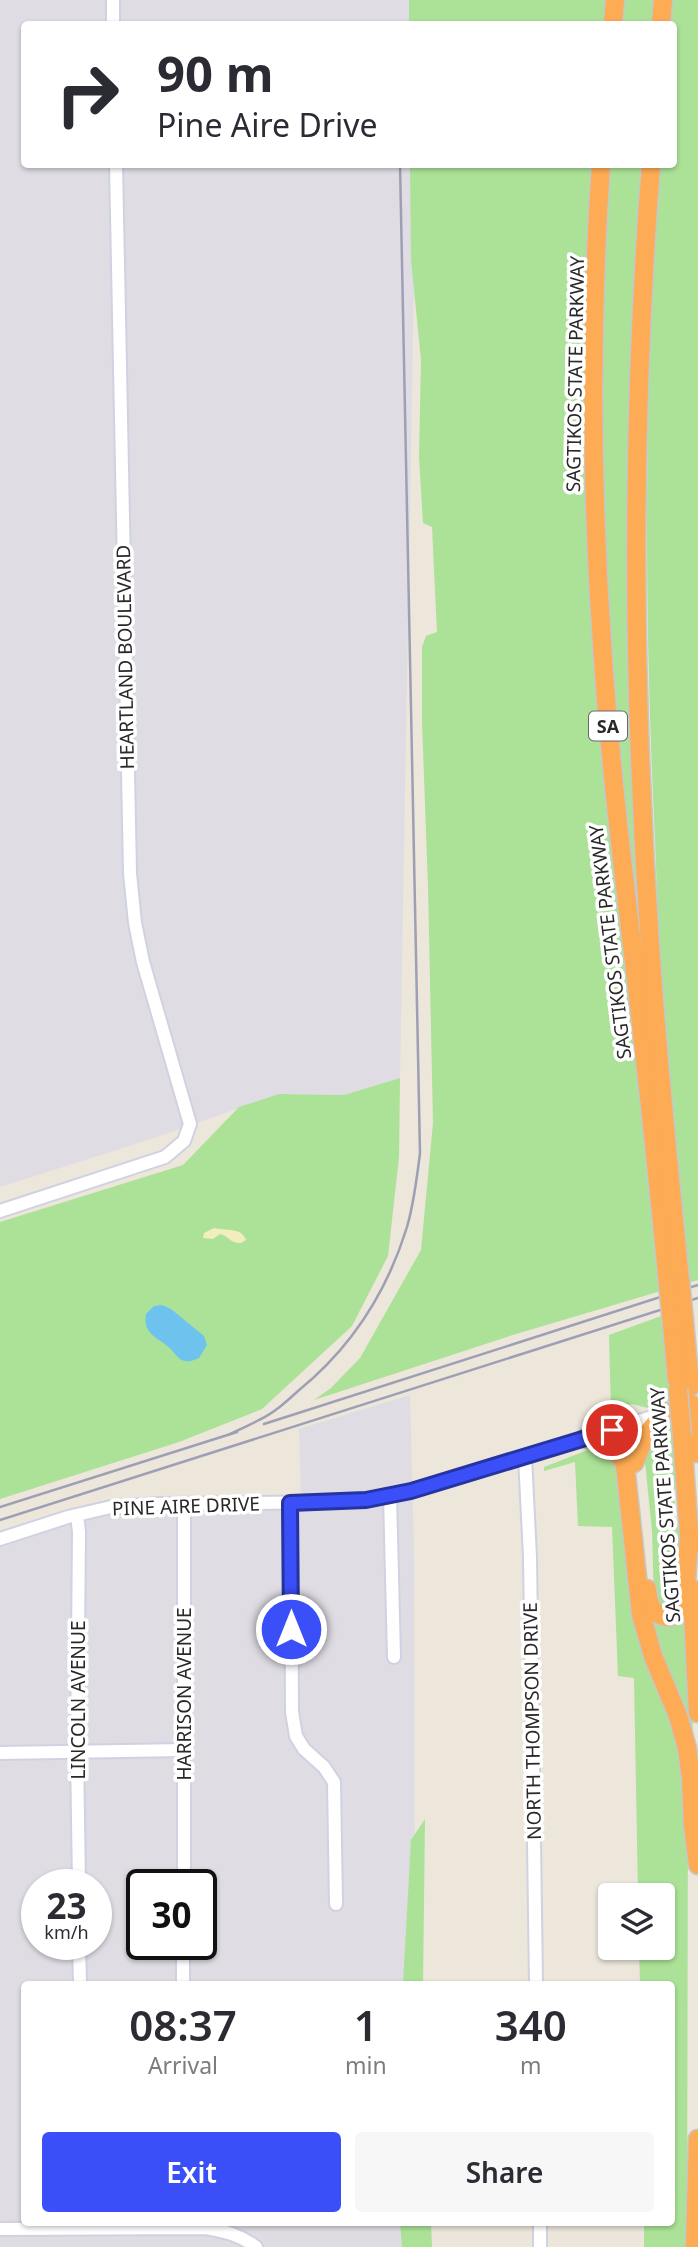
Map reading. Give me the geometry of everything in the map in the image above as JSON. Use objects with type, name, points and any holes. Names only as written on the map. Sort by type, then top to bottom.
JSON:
[{"type":"highway","points":[[613,21],[615,0]]},
{"type":"highway","points":[[661,21],[663,0]]},
{"type":"highway","name":"SAGTIKOS STATE PARKWAY","points":[[601,168],[594,407],[594,501],[600,621],[616,805],[674,1283]]},
{"type":"highway","name":"SAGTIKOS STATE PARKWAY","points":[[651,168],[637,471],[639,732],[650,945],[674,1283],[689,1393],[689,1537],[698,1713]]},
{"type":"highway","points":[[665,1412],[645,1436],[629,1462],[648,1596],[652,1611],[660,1615],[676,1615],[684,1603],[689,1537]]},
{"type":"highway","points":[[625,1425],[641,1614],[648,1641],[673,1700],[685,1741],[691,1778],[698,1866]]},
{"type":"highway","name":"SAGTIKOS STATE PARKWAY","points":[[688,1435],[698,1499]]},
{"type":"highway","points":[[585,1438],[610,1447],[629,1462]]},
{"type":"highway","points":[[695,2247],[698,2139]]},
{"type":"street","points":[[113,0],[113,21]]},
{"type":"street","name":"HEARTLAND BOULEVARD","points":[[0,1211],[165,1157],[184,1141],[190,1124],[143,962],[135,923],[130,873],[116,168]]},
{"type":"street","name":"PINE AIRE DRIVE","points":[[0,1539],[110,1507],[344,1502],[390,1495],[525,1457],[665,1412],[689,1393]]},
{"type":"street","name":"NORTH THOMPSON DRIVE","points":[[525,1457],[530,1557],[536,1981]]},
{"type":"street","points":[[390,1495],[394,1657]]},
{"type":"street","points":[[290,1503],[292,1712],[296,1737],[334,1782],[336,1904]]},
{"type":"street","name":"HARRISON AVENUE","points":[[184,1504],[184,1869]]},
{"type":"street","name":"LINCOLN AVENUE","points":[[76,1515],[79,1528],[79,1869]]},
{"type":"street","points":[[0,1753],[184,1750]]},
{"type":"street","points":[[79,1960],[80,1981]]},
{"type":"street","points":[[183,1960],[183,1981]]},
{"type":"street","points":[[540,2226],[540,2247]]},
{"type":"street","points":[[0,2229],[205,2228],[243,2237],[256,2247]]},
{"type":"shaded area","points":[[0,0],[418,0],[418,21],[21,21],[21,168],[416,168],[400,1078],[343,1095],[279,1094],[154,1138],[0,1187]]},
{"type":"shaded area","points":[[410,1395],[414,1551],[415,1981],[21,1981],[21,2226],[416,2226],[416,2247],[0,2247],[0,1539],[131,1498],[301,1496],[299,1429]]},
{"type":"green space","points":[[409,0],[608,0],[605,21],[409,21]]},
{"type":"green space","points":[[623,0],[656,0],[654,21],[620,21]]},
{"type":"green space","points":[[673,0],[698,0],[698,1280],[688,1283],[662,994],[651,756],[647,587],[650,333],[660,168],[677,168],[677,21],[671,21]]},
{"type":"green space","points":[[410,168],[593,168],[588,246],[587,409],[661,1291],[516,1334],[314,1400],[331,1388],[360,1358],[421,1250],[433,1123],[422,647],[426,636],[437,632],[432,527],[423,523],[419,457],[421,360],[411,260]]},
{"type":"green space","points":[[607,168],[643,168],[644,969],[639,969],[602,534],[599,433],[601,280]]},
{"type":"green space","points":[[400,1078],[399,1157],[388,1256],[352,1326],[262,1409],[179,1442],[0,1499],[0,1222],[183,1165],[239,1107],[279,1094],[344,1095]]},
{"type":"green space","points":[[664,1315],[671,1400],[648,1408],[632,1404],[611,1411],[609,1335]]},
{"type":"green space","points":[[673,1423],[676,1449],[674,1526],[679,1527],[683,1598],[673,1613],[654,1601],[652,1531],[644,1452],[655,1434]]},
{"type":"green space","points":[[593,1448],[604,1450],[621,1466],[667,1697],[688,1778],[687,2247],[644,2247],[644,2226],[675,2226],[675,1981],[640,1981],[639,1960],[675,1960],[675,1883],[638,1883],[634,1678],[618,1676],[612,1527],[578,1526],[575,1462],[544,1471],[544,1467]]},
{"type":"green space","points":[[688,1611],[693,1743],[689,1744],[647,1612]]},
{"type":"green space","points":[[425,1819],[423,1981],[403,1981],[411,1840]]},
{"type":"green space","points":[[400,2226],[431,2226],[432,2247],[402,2247]]},
{"type":"sand","points":[[214,1228],[237,1231],[246,1240],[237,1243],[220,1234],[213,1239],[203,1238],[204,1233]]},
{"type":"water","points":[[162,1305],[171,1309],[204,1336],[207,1345],[199,1358],[192,1361],[182,1360],[148,1329],[146,1314],[154,1306]]},
{"type":"railway","points":[[230,1434],[280,1407],[317,1374],[351,1337],[378,1296],[399,1251],[418,1172],[420,1153],[400,168]]},
{"type":"railway","points":[[264,1424],[698,1285]]},
{"type":"railway","points":[[0,1520],[698,1298]]},
{"type":"railway","points":[[0,1507],[237,1432]]},
{"type":"route","points":[[291,1629],[290,1503],[366,1500],[411,1491],[612,1430]]}]
